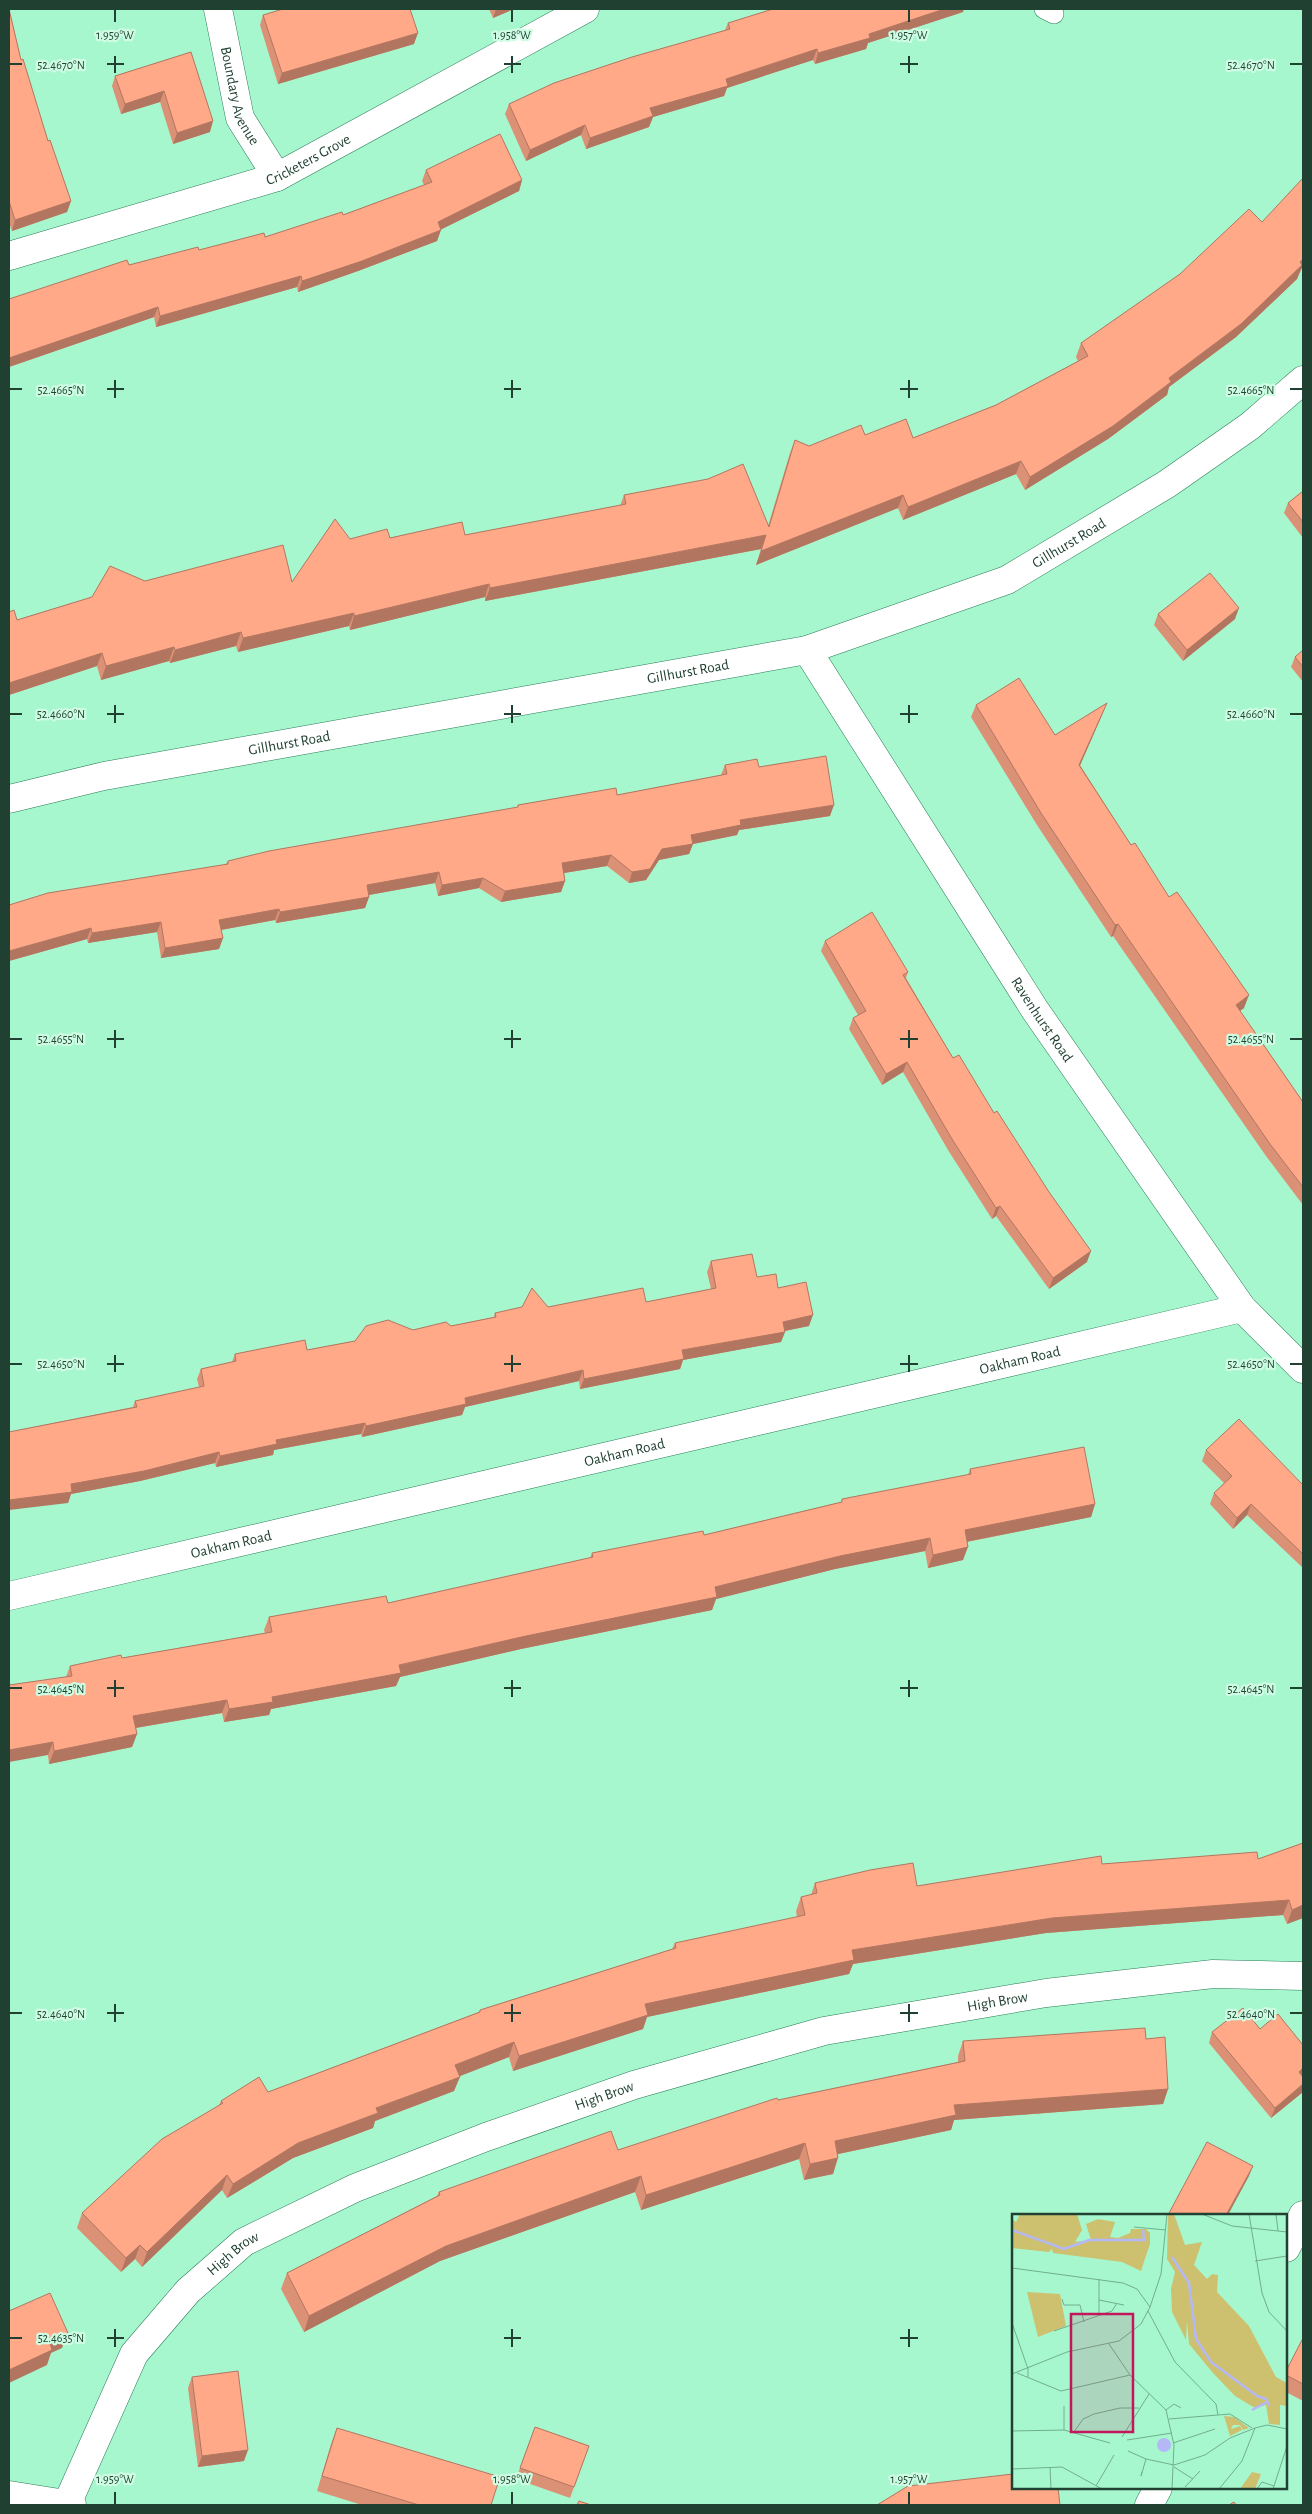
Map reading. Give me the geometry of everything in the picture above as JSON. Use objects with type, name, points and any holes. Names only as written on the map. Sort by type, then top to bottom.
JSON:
[{"type":"street","name":"Boundary Avenue","points":[[218,9],[240,118],[277,177]]},
{"type":"street","name":"Cricketers Grove","points":[[9,256],[277,177],[585,9]]},
{"type":"street","name":"Gillhurst Road","points":[[9,799],[104,776],[808,650],[1007,580],[1167,484],[1250,426],[1303,380]]},
{"type":"street","name":"Ravenhurst Road","points":[[808,650],[1035,1010],[1242,1308],[1303,1369]]},
{"type":"street","name":"Oakham Road","points":[[9,1596],[1242,1308]]},
{"type":"street","name":"High Brow","points":[[69,2505],[134,2354],[188,2291],[244,2242],[355,2188],[486,2137],[634,2085],[824,2031],[1065,1991],[1212,1974],[1303,1976]]},
{"type":"street","points":[[1287,2246],[1303,2215]]},
{"type":"street","points":[[1149,2505],[1157,2489]]},
{"type":"street","points":[[9,2495],[69,2505]]},
{"type":"building","points":[[9,9],[21,60],[23,59],[48,141],[50,140],[71,201],[15,220],[9,201]]},
{"type":"building","points":[[283,9],[410,9],[418,33],[282,73],[263,15]]},
{"type":"building","points":[[773,9],[944,9],[869,34],[870,38],[818,53],[817,49],[726,79],[728,86],[650,108],[653,116],[590,138],[585,125],[530,150],[509,104],[554,83],[632,57],[730,29],[728,23]]},
{"type":"building","points":[[191,52],[213,121],[177,133],[164,91],[125,104],[115,76]]},
{"type":"building","points":[[500,134],[522,180],[438,222],[441,230],[362,261],[302,281],[301,276],[160,316],[158,307],[9,358],[9,299],[127,260],[129,265],[198,247],[199,250],[264,233],[265,237],[342,212],[343,215],[432,182],[426,170]]},
{"type":"building","points":[[1303,178],[1303,259],[1300,262],[1302,265],[1241,324],[1169,378],[1171,382],[1113,426],[1030,477],[1021,461],[908,507],[903,495],[761,551],[766,535],[490,588],[489,584],[354,616],[354,613],[243,638],[241,632],[175,650],[174,647],[106,666],[102,653],[9,683],[9,612],[14,610],[17,620],[92,597],[110,566],[145,581],[283,545],[292,582],[335,519],[350,539],[387,529],[390,538],[462,522],[465,535],[626,504],[624,495],[708,479],[743,464],[769,527],[795,440],[809,446],[861,425],[865,435],[906,419],[913,438],[996,405],[1088,356],[1081,343],[1180,274],[1249,209],[1262,222]]},
{"type":"building","points":[[1303,491],[1303,522],[1288,503]]},
{"type":"building","points":[[1210,573],[1239,608],[1187,650],[1158,614]]},
{"type":"building","points":[[1303,650],[1303,667],[1295,657]]},
{"type":"building","points":[[1019,678],[1055,735],[1107,703],[1079,765],[1131,845],[1135,843],[1169,897],[1177,892],[1249,995],[1236,1005],[1303,1102],[1303,1187],[1270,1144],[1118,924],[1115,925],[1041,813],[976,705]]},
{"type":"building","points":[[826,756],[834,805],[740,820],[741,825],[691,835],[693,844],[662,849],[650,869],[632,872],[611,855],[562,863],[565,881],[505,891],[483,878],[442,885],[439,872],[367,885],[369,897],[280,912],[279,909],[219,920],[223,938],[165,948],[161,922],[92,933],[91,928],[9,951],[9,905],[48,893],[228,864],[228,861],[269,851],[616,788],[617,795],[727,774],[725,765],[757,759],[759,767]]},
{"type":"building","points":[[872,912],[908,972],[903,975],[953,1058],[959,1055],[994,1113],[997,1111],[1049,1192],[1091,1251],[1053,1278],[1000,1206],[996,1208],[952,1139],[907,1062],[886,1074],[853,1018],[866,1011],[825,941]]},
{"type":"building","points":[[752,1254],[757,1277],[776,1274],[778,1288],[806,1282],[813,1315],[783,1322],[785,1332],[682,1350],[684,1359],[584,1379],[583,1370],[465,1398],[466,1404],[366,1426],[365,1423],[276,1440],[277,1444],[220,1456],[219,1452],[144,1471],[71,1484],[72,1492],[9,1500],[9,1432],[137,1407],[135,1401],[204,1386],[201,1369],[236,1361],[235,1354],[305,1340],[307,1350],[355,1341],[366,1326],[388,1320],[413,1330],[446,1322],[451,1326],[496,1317],[495,1313],[522,1307],[532,1288],[548,1307],[643,1288],[646,1302],[716,1288],[711,1261]]},
{"type":"building","points":[[1239,1419],[1303,1485],[1303,1554],[1251,1504],[1237,1518],[1214,1493],[1232,1476],[1206,1450]]},
{"type":"building","points":[[1084,1447],[1095,1504],[965,1530],[968,1547],[933,1555],[930,1538],[840,1556],[715,1587],[717,1597],[526,1636],[399,1665],[401,1673],[272,1697],[273,1702],[229,1709],[227,1700],[133,1716],[137,1734],[54,1751],[53,1742],[9,1750],[9,1685],[72,1676],[70,1666],[121,1655],[122,1658],[272,1632],[269,1617],[386,1596],[388,1603],[593,1557],[592,1553],[703,1531],[704,1535],[842,1502],[842,1499],[971,1474],[970,1469]]},
{"type":"building","points":[[1303,1843],[1303,1905],[1292,1910],[1289,1900],[1052,1918],[852,1950],[854,1960],[645,2004],[648,2015],[519,2056],[514,2042],[455,2065],[460,2077],[376,2108],[378,2113],[298,2143],[233,2184],[227,2175],[147,2252],[140,2245],[126,2258],[82,2213],[162,2139],[223,2103],[221,2101],[259,2077],[268,2092],[480,2012],[480,2010],[676,1948],[675,1943],[805,1915],[801,1897],[817,1893],[815,1883],[870,1870],[913,1863],[917,1886],[1101,1856],[1102,1864],[1257,1852],[1258,1859]]},
{"type":"building","points":[[1243,2008],[1260,2029],[1278,2014],[1303,2045],[1303,2068],[1299,2072],[1303,2077],[1303,2084],[1275,2108],[1212,2032]]},
{"type":"building","points":[[1145,2028],[1146,2039],[1165,2037],[1168,2089],[954,2105],[956,2115],[835,2141],[838,2158],[810,2164],[805,2143],[646,2195],[641,2176],[446,2246],[309,2316],[287,2273],[440,2195],[439,2192],[611,2131],[618,2150],[777,2098],[778,2100],[965,2061],[963,2041]]},
{"type":"building","points":[[1207,2142],[1253,2166],[1227,2214],[1169,2214]]},
{"type":"building","points":[[50,2293],[68,2333],[49,2341],[52,2350],[9,2370],[9,2311]]},
{"type":"building","points":[[1303,2338],[1303,2384],[1287,2376],[1287,2369]]},
{"type":"building","points":[[238,2371],[248,2450],[202,2456],[192,2377]]},
{"type":"building","points":[[535,2427],[589,2446],[574,2487],[520,2468]]},
{"type":"building","points":[[337,2428],[500,2477],[491,2505],[419,2505],[322,2476]]},
{"type":"building","points":[[1012,2474],[1012,2489],[1058,2489],[1060,2505],[877,2505],[908,2486]]},
{"type":"building","points":[[579,2501],[591,2505],[577,2505]]}]
